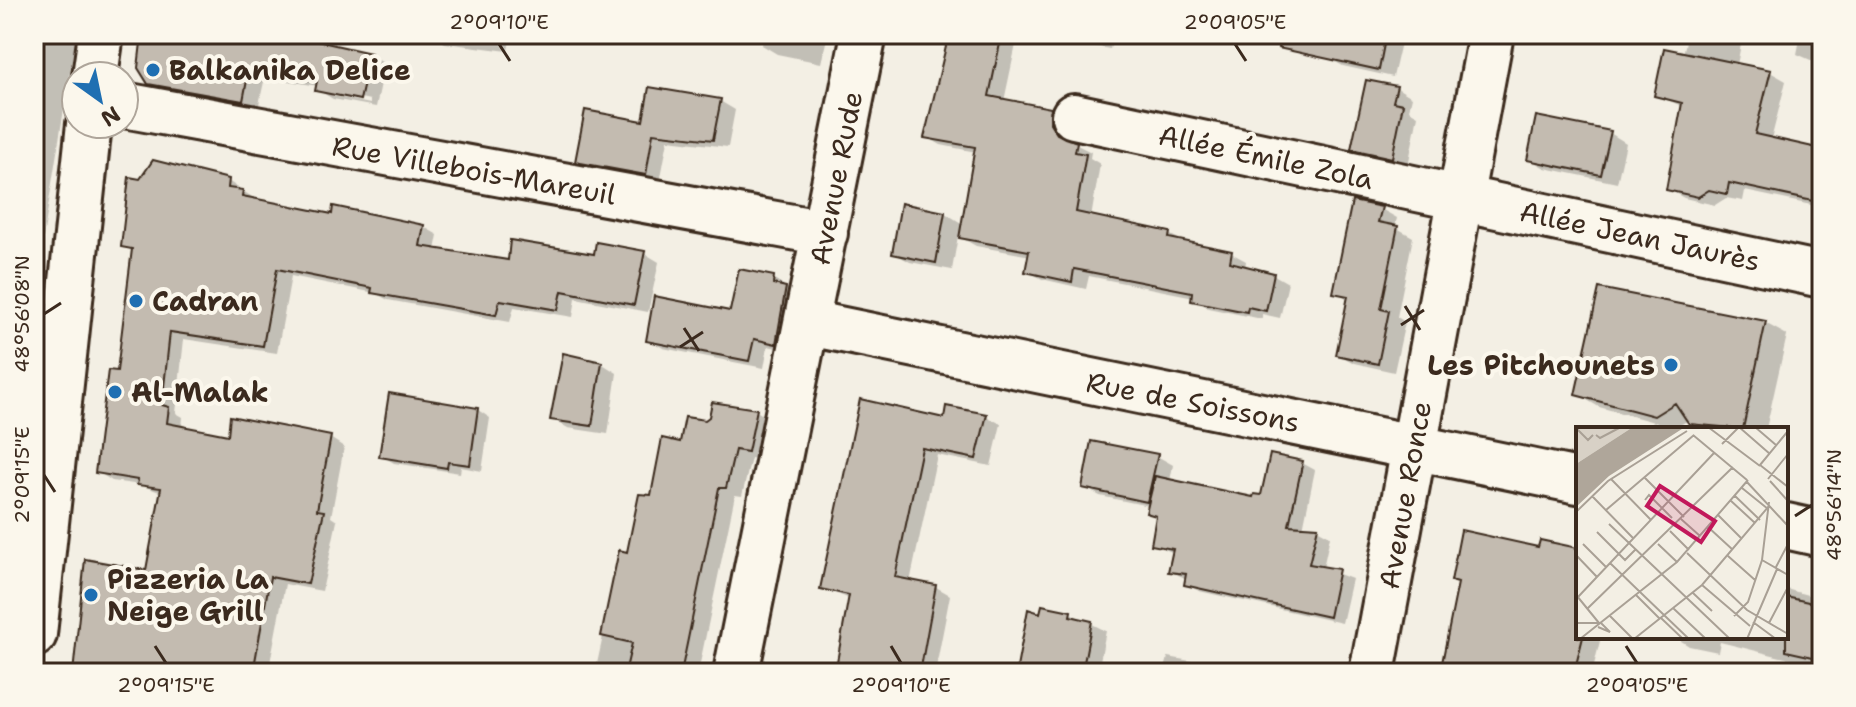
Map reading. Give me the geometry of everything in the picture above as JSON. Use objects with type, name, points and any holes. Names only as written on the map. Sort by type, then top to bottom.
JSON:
[{"type":"street","points":[[97,60],[101,34]]},
{"type":"street","name":"Avenue Rude","points":[[736,673],[809,323],[864,34]]},
{"type":"street","name":"Avenue Ronce","points":[[1372,673],[1458,198],[1491,34]]},
{"type":"street","name":"Rue Villebois-Mareuil","points":[[140,108],[825,233]]},
{"type":"street","name":"Allée Émile Zola","points":[[1074,116],[1458,198]]},
{"type":"street","points":[[34,634],[44,454],[87,140]]},
{"type":"street","name":"Allée Jean Jaurès","points":[[1458,198],[1822,275]]},
{"type":"street","name":"Rue de Soissons","points":[[809,323],[1576,481]]},
{"type":"street","points":[[1788,526],[1822,534]]},
{"type":"building","points":[[142,34],[318,34],[317,41],[371,53],[360,100],[315,91],[317,81],[249,70],[243,101],[148,84],[140,71]]},
{"type":"building","points":[[949,34],[1002,34],[989,96],[1051,108],[1050,123],[1057,134],[1077,142],[1075,152],[1086,154],[1076,212],[1170,232],[1169,238],[1232,251],[1230,262],[1274,273],[1266,311],[1248,307],[1247,312],[1191,301],[1192,292],[1074,269],[1072,282],[1025,272],[1029,251],[959,238],[975,147],[924,138]]},
{"type":"building","points":[[1279,34],[1386,34],[1379,70],[1278,48]]},
{"type":"building","points":[[1664,48],[1771,70],[1755,134],[1822,149],[1822,203],[1729,183],[1727,194],[1709,190],[1698,197],[1666,190],[1682,103],[1654,96]]},
{"type":"building","points":[[1366,80],[1397,86],[1393,102],[1403,104],[1392,158],[1351,149]]},
{"type":"building","points":[[649,87],[721,99],[713,140],[653,133],[646,175],[575,162],[585,110],[643,121]]},
{"type":"building","points":[[1536,116],[1611,131],[1601,175],[1527,160]]},
{"type":"building","points":[[153,160],[229,179],[228,188],[243,190],[242,196],[332,214],[333,206],[424,225],[420,246],[508,260],[510,240],[594,254],[596,242],[645,251],[634,305],[562,291],[558,310],[500,300],[496,315],[371,293],[372,288],[277,269],[263,346],[170,332],[162,405],[169,407],[167,423],[228,435],[230,416],[331,436],[317,510],[324,511],[308,584],[270,577],[253,673],[73,673],[85,559],[146,570],[161,488],[137,485],[138,480],[95,473],[108,370],[117,371],[132,249],[121,247],[129,177],[140,179]]},
{"type":"building","points":[[1352,201],[1382,207],[1378,222],[1398,226],[1381,309],[1389,311],[1378,364],[1336,355],[1348,296],[1333,293]]},
{"type":"building","points":[[901,203],[945,212],[936,263],[892,254]]},
{"type":"building","points":[[739,269],[774,276],[773,284],[786,287],[776,344],[754,339],[749,361],[646,341],[654,296],[730,311]]},
{"type":"building","name":"Les Pitchounets","points":[[1599,288],[1766,321],[1743,427],[1689,424],[1675,403],[1654,416],[1575,395]]},
{"type":"building","points":[[563,353],[602,362],[592,426],[550,420]]},
{"type":"building","points":[[389,393],[478,408],[470,465],[448,462],[447,468],[379,457]]},
{"type":"building","points":[[860,399],[944,418],[946,406],[987,414],[976,459],[922,448],[895,577],[936,585],[920,673],[835,673],[849,595],[820,589]]},
{"type":"building","points":[[712,402],[757,409],[748,452],[735,450],[726,488],[719,488],[681,673],[626,669],[632,643],[601,636],[619,550],[627,552],[639,494],[651,495],[662,438],[680,442],[685,417],[705,420],[709,417]]},
{"type":"building","points":[[1091,441],[1158,454],[1147,502],[1082,488]]},
{"type":"building","points":[[1270,454],[1303,461],[1289,525],[1318,527],[1309,564],[1339,569],[1329,617],[1184,585],[1186,574],[1168,572],[1173,549],[1151,545],[1156,516],[1146,513],[1155,476],[1253,497],[1254,494],[1261,495]]},
{"type":"building","points":[[1461,530],[1538,547],[1540,540],[1576,548],[1576,639],[1582,639],[1574,673],[1440,673],[1458,583],[1451,581]]},
{"type":"building","points":[[1788,597],[1822,605],[1822,659],[1786,651]]},
{"type":"building","points":[[1042,605],[1071,611],[1070,616],[1092,621],[1082,673],[1016,673],[1028,609],[1040,613]]},
{"type":"place","name":"Balkanika Delice","points":[[153,70]]},
{"type":"place","name":"Cadran","points":[[136,301]]},
{"type":"place","name":"Les Pitchounets","points":[[1671,365]]},
{"type":"place","name":"Al-Malak","points":[[115,392]]},
{"type":"place","name":"Pizzeria La Neige Grill","points":[[91,595]]}]
